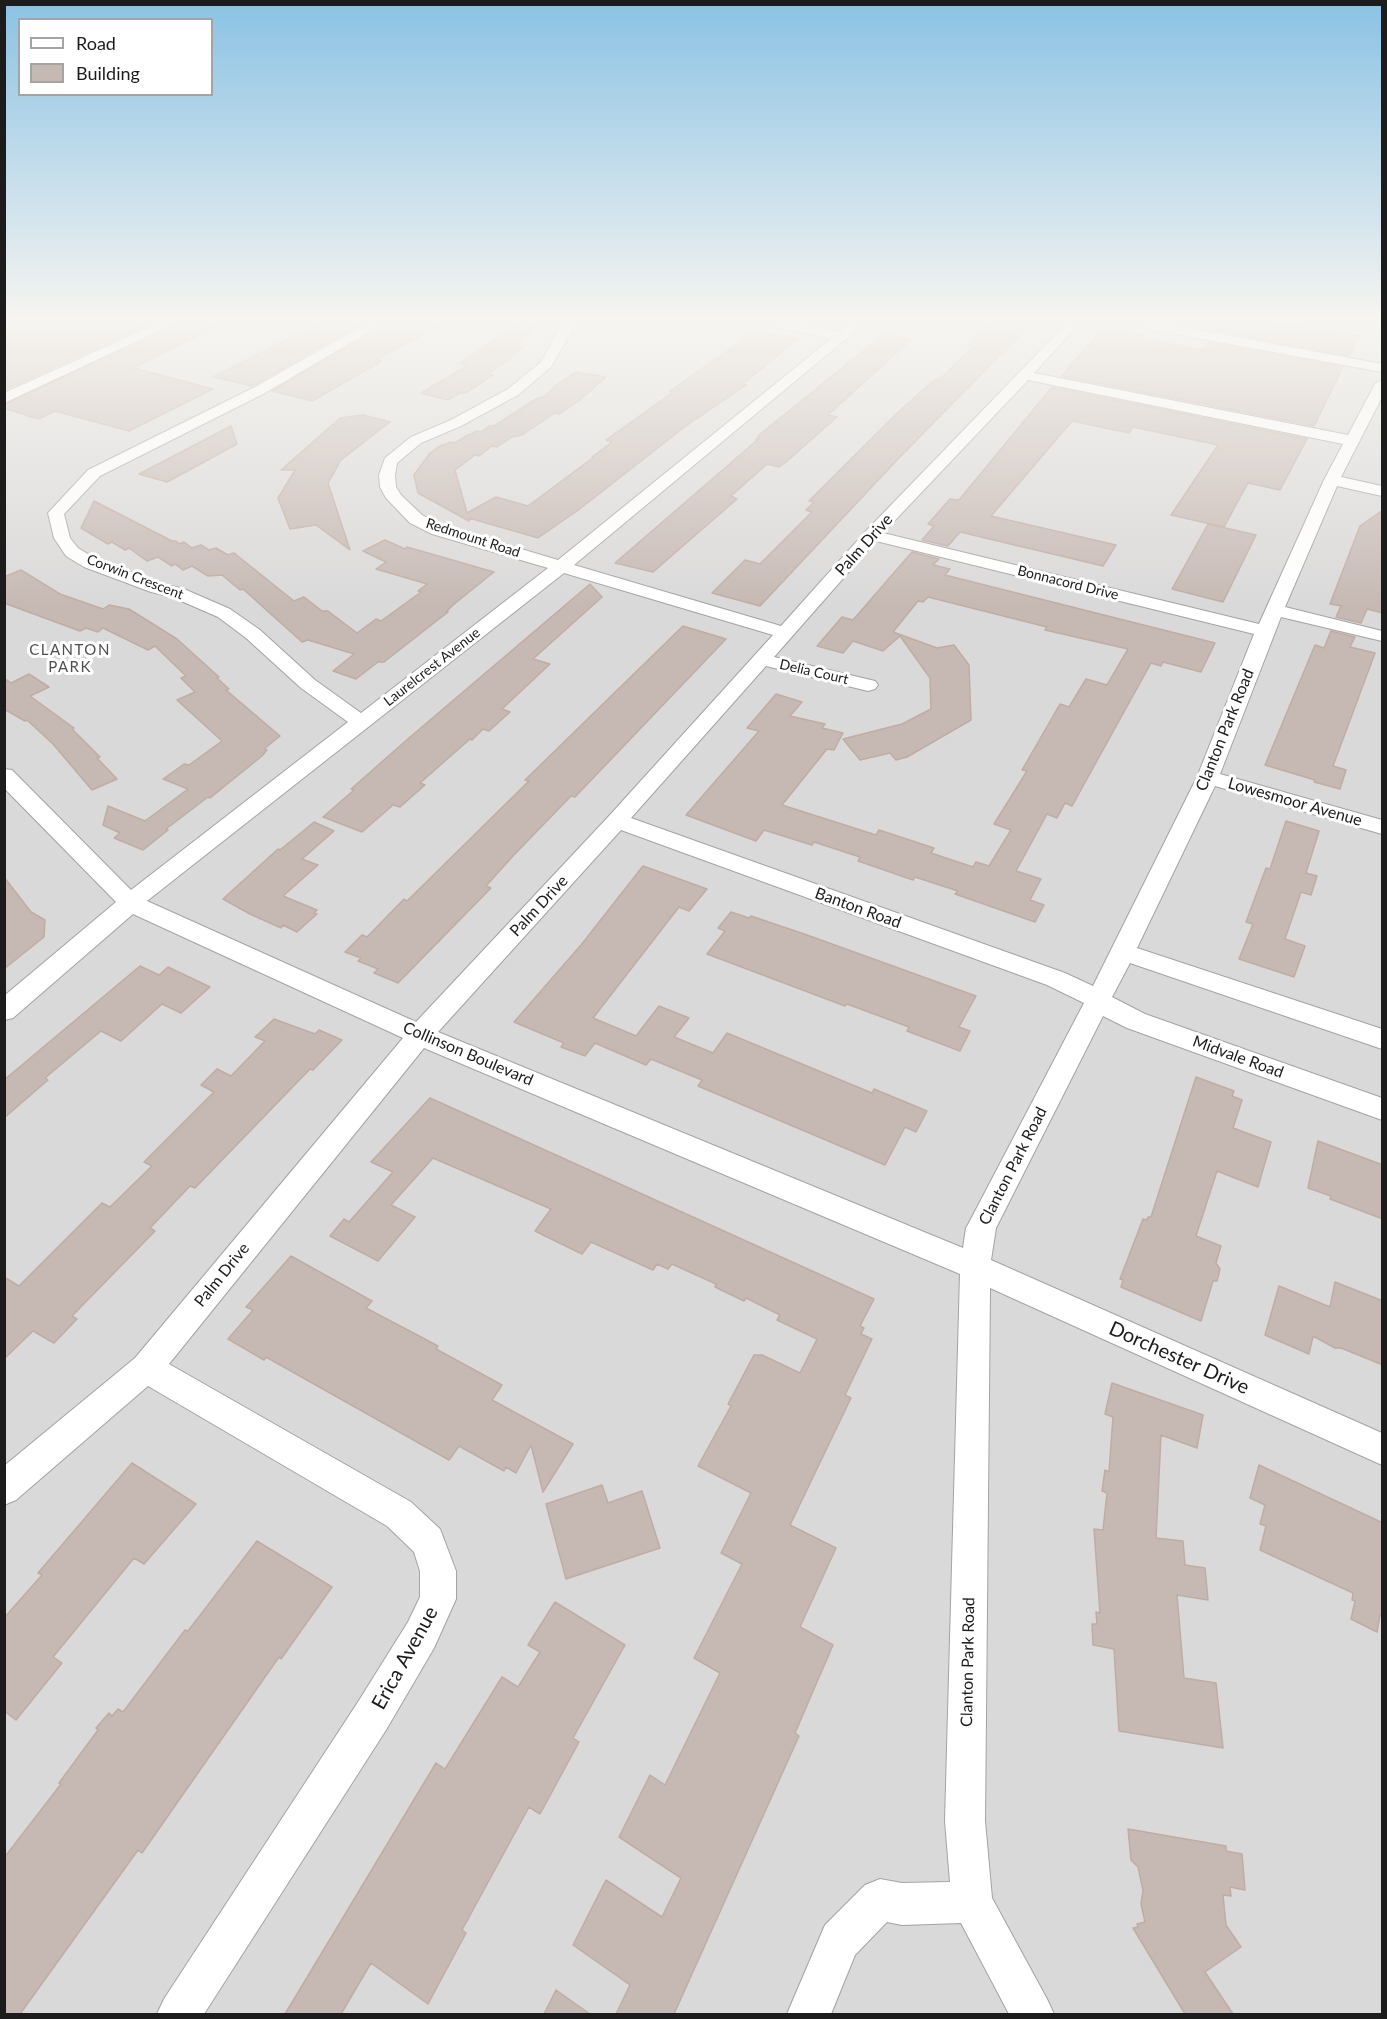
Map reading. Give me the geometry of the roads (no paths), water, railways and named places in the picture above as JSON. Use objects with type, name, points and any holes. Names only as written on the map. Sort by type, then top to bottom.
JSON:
[{"type":"street","name":"Corwin Crescent","points":[[208,417],[94,472],[56,513],[62,538],[72,552],[90,563],[157,588],[178,593],[224,613],[253,634],[308,684],[361,722]]},
{"type":"street","name":"Redmount Road","points":[[467,417],[416,440],[390,461],[387,475],[388,487],[394,498],[416,519],[464,538],[786,633]]},
{"type":"street","name":"Laurelcrest Avenue","points":[[4,1011],[130,903],[562,566],[743,417]]},
{"type":"street","name":"Palm Drive","points":[[4,1488],[146,1368],[420,1035],[617,821],[872,535],[985,417]]},
{"type":"street","points":[[1235,417],[1353,441]]},
{"type":"street","name":"Clanton Park Road","points":[[972,1902],[965,1821],[975,1267],[981,1228],[1123,952],[1208,777],[1270,620],[1332,480],[1366,417]]},
{"type":"street","points":[[1332,480],[1383,491]]},
{"type":"street","name":"Bonnacord Drive","points":[[872,535],[1270,620],[1383,636]]},
{"type":"street","name":"Delia Court","points":[[760,659],[868,685]]},
{"type":"street","name":"Collinson Boulevard","points":[[4,775],[130,903],[420,1035],[975,1267]]},
{"type":"street","name":"Lowesmoor Avenue","points":[[1208,777],[1383,827]]},
{"type":"street","name":"Banton Road","points":[[617,821],[1056,979],[1098,999]]},
{"type":"street","points":[[1123,952],[1383,1039]]},
{"type":"street","name":"Midvale Road","points":[[1098,999],[1110,1009],[1136,1021],[1383,1110]]},
{"type":"street","name":"Dorchester Drive","points":[[975,1267],[1383,1449]]},
{"type":"street","name":"Erica Avenue","points":[[146,1368],[399,1514],[428,1541],[438,1572],[438,1599],[421,1635],[372,1716],[179,2014]]},
{"type":"street","points":[[809,2014],[840,1940],[880,1900],[902,1904],[972,1902],[1032,2014]]},
{"type":"district","name":"CLANTON PARK","points":[[70,658]]}]
